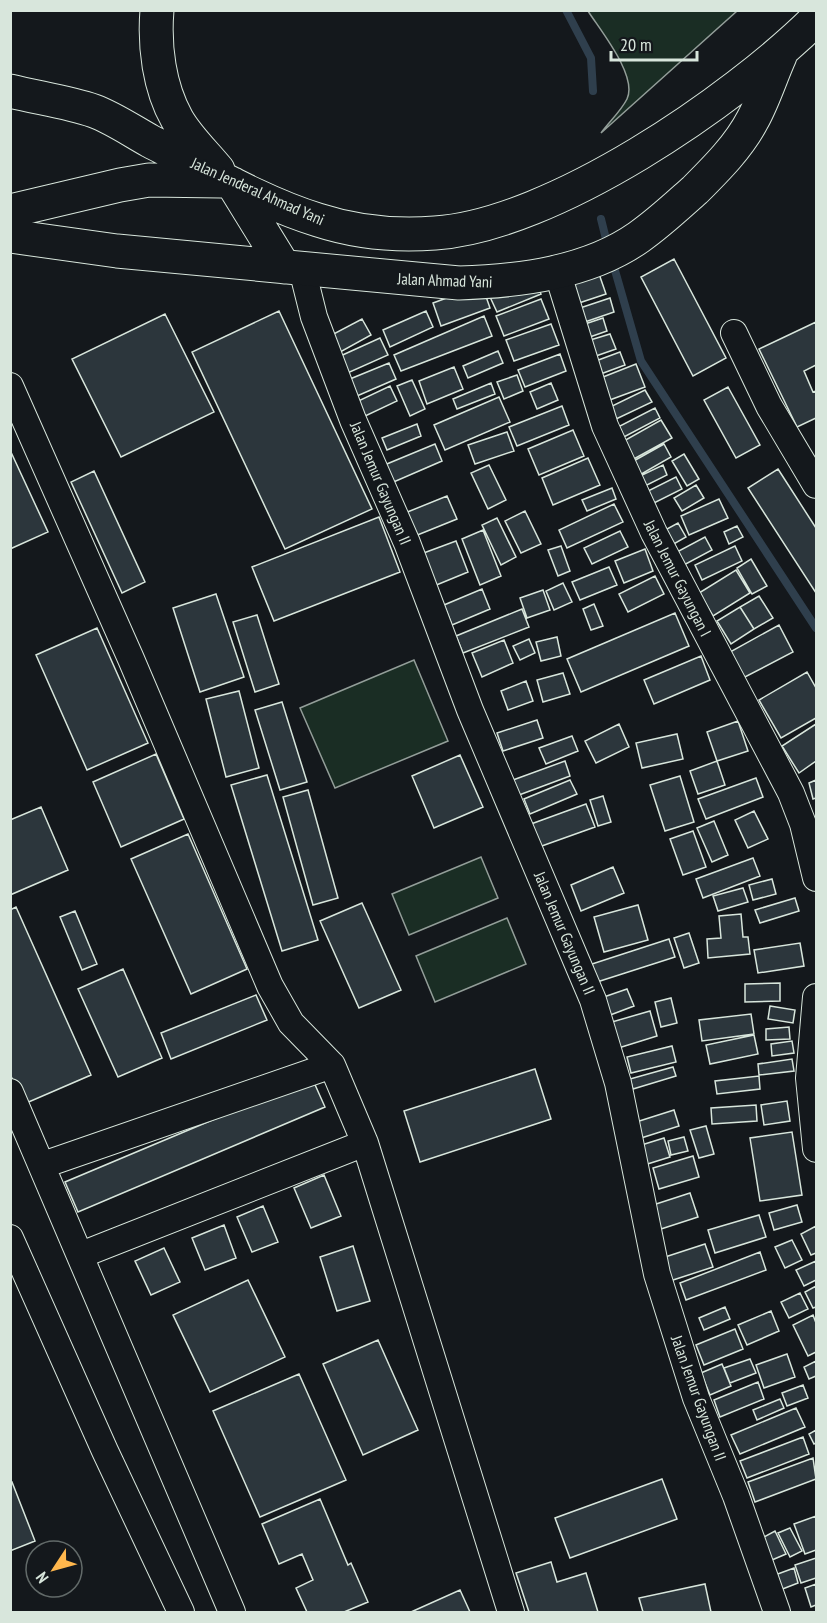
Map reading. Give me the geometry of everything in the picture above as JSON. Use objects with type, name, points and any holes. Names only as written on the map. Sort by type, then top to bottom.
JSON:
[{"type":"highway","points":[[157,10],[155,32],[161,77],[177,119],[229,182],[293,268]]},
{"type":"highway","name":"Jalan Jenderal Ahmad Yani","points":[[10,91],[95,112],[229,182],[318,220],[361,230],[436,233],[486,224],[538,206],[613,168],[690,121],[780,56],[816,19]]},
{"type":"highway","name":"Jalan Ahmad Yani","points":[[10,236],[117,250],[459,283],[504,282],[557,271],[595,260],[637,239],[680,204],[736,147],[754,118],[780,56]]},
{"type":"highway","points":[[10,211],[120,184],[149,180],[229,182]]},
{"type":"street","name":"Jalan Jemur Gayungan II","points":[[293,268],[353,420],[407,543],[470,710],[593,1000],[618,1083],[657,1274],[696,1398],[736,1496],[777,1612]]},
{"type":"street","name":"Jalan Jemur Gayungan I","points":[[557,271],[605,426],[654,533],[792,793],[806,832],[816,878]]},
{"type":"street","points":[[734,333],[769,406],[816,485]]},
{"type":"street","points":[[10,386],[131,659],[270,986],[291,1023],[332,1065],[365,1143],[511,1612]]},
{"type":"street","points":[[816,997],[809,1078],[816,1149]]},
{"type":"street","points":[[43,1166],[332,1065]]},
{"type":"street","points":[[10,1092],[232,1612]]},
{"type":"street","points":[[81,1255],[365,1143]]},
{"type":"street","points":[[10,1238],[105,1451],[181,1612]]},
{"type":"green space","points":[[588,11],[737,11],[601,133],[627,99],[629,89],[623,66]]},
{"type":"green space","points":[[414,660],[448,741],[335,788],[300,708]]},
{"type":"green space","points":[[481,857],[498,898],[409,935],[392,894]]},
{"type":"green space","points":[[507,918],[526,964],[435,1002],[416,956]]},
{"type":"building","points":[[674,259],[726,358],[693,376],[641,277]]},
{"type":"building","points":[[598,271],[606,294],[576,304],[568,281]]},
{"type":"building","points":[[534,279],[541,294],[497,312],[490,297]]},
{"type":"building","points":[[482,285],[490,308],[441,326],[433,303]]},
{"type":"building","points":[[610,298],[614,312],[582,323],[577,309]]},
{"type":"building","points":[[541,299],[549,319],[504,336],[496,316]]},
{"type":"building","points":[[279,311],[372,509],[285,549],[192,352]]},
{"type":"building","points":[[426,311],[433,327],[390,347],[383,330]]},
{"type":"building","points":[[165,314],[214,412],[121,457],[72,359]]},
{"type":"building","points":[[484,316],[492,336],[401,371],[394,355]]},
{"type":"building","points":[[603,318],[607,331],[587,338],[582,325]]},
{"type":"building","points":[[362,319],[371,335],[333,356],[324,339]]},
{"type":"building","points":[[816,322],[816,365],[804,371],[813,392],[816,391],[816,418],[797,427],[759,349]]},
{"type":"building","points":[[551,324],[559,345],[514,361],[506,340]]},
{"type":"building","points":[[610,334],[616,349],[593,357],[587,341]]},
{"type":"building","points":[[380,338],[388,355],[343,375],[336,358]]},
{"type":"building","points":[[498,351],[503,363],[468,378],[463,366]]},
{"type":"building","points":[[620,352],[625,365],[598,375],[593,362]]},
{"type":"building","points":[[560,354],[566,371],[525,387],[518,370]]},
{"type":"building","points":[[389,363],[396,379],[357,396],[350,379]]},
{"type":"building","points":[[636,364],[645,387],[607,401],[598,379]]},
{"type":"building","points":[[454,367],[463,389],[427,404],[419,381]]},
{"type":"building","points":[[517,375],[523,391],[504,399],[497,382]]},
{"type":"building","points":[[412,380],[425,409],[410,416],[397,386]]},
{"type":"building","points":[[491,383],[495,394],[457,409],[453,399]]},
{"type":"building","points":[[551,383],[558,400],[537,409],[530,392]]},
{"type":"building","points":[[390,386],[397,401],[361,418],[354,403]]},
{"type":"building","points":[[728,387],[760,445],[736,458],[704,400]]},
{"type":"building","points":[[645,390],[652,402],[614,420],[608,408]]},
{"type":"building","points":[[499,397],[510,422],[445,450],[434,425]]},
{"type":"building","points":[[562,406],[569,425],[517,446],[509,427]]},
{"type":"building","points":[[655,408],[660,418],[622,438],[616,428]]},
{"type":"building","points":[[661,420],[672,438],[632,460],[622,442]]},
{"type":"building","points":[[417,424],[421,436],[387,450],[382,438]]},
{"type":"building","points":[[573,430],[584,456],[539,475],[528,449]]},
{"type":"building","points":[[507,432],[514,451],[475,464],[468,445]]},
{"type":"building","points":[[435,444],[442,461],[389,484],[382,466]]},
{"type":"building","points":[[664,444],[671,457],[638,476],[630,463]]},
{"type":"building","points":[[10,450],[48,532],[10,549]]},
{"type":"building","points":[[684,454],[699,479],[687,486],[672,461]]},
{"type":"building","points":[[588,458],[600,485],[553,505],[542,478]]},
{"type":"building","points":[[489,465],[506,500],[488,509],[471,473]]},
{"type":"building","points":[[663,465],[667,475],[645,486],[640,476]]},
{"type":"building","points":[[778,469],[816,528],[816,593],[748,488]]},
{"type":"building","points":[[94,471],[145,582],[122,593],[71,482]]},
{"type":"building","points":[[676,477],[682,489],[652,504],[646,492]]},
{"type":"building","points":[[696,485],[704,498],[682,511],[674,498]]},
{"type":"building","points":[[612,488],[616,499],[587,511],[582,500]]},
{"type":"building","points":[[447,496],[457,519],[415,536],[405,513]]},
{"type":"building","points":[[719,499],[728,518],[689,535],[681,516]]},
{"type":"building","points":[[614,504],[623,522],[567,548],[559,530]]},
{"type":"building","points":[[525,511],[541,544],[521,553],[505,521]]},
{"type":"building","points":[[379,517],[400,572],[274,621],[252,567]]},
{"type":"building","points":[[497,518],[516,557],[501,565],[482,525]]},
{"type":"building","points":[[678,523],[686,537],[672,545],[665,530]]},
{"type":"building","points":[[737,526],[743,537],[729,544],[724,532]]},
{"type":"building","points":[[483,530],[501,576],[480,585],[462,539]]},
{"type":"building","points":[[620,531],[628,547],[592,564],[584,548]]},
{"type":"building","points":[[705,537],[712,550],[682,566],[675,553]]},
{"type":"building","points":[[456,541],[468,572],[434,586],[421,554]]},
{"type":"building","points":[[561,546],[570,571],[558,576],[548,550]]},
{"type":"building","points":[[735,546],[742,561],[702,580],[695,565]]},
{"type":"building","points":[[645,549],[653,571],[624,583],[615,561]]},
{"type":"building","points":[[751,559],[767,586],[752,594],[737,568]]},
{"type":"building","points":[[609,567],[617,585],[580,600],[572,582]]},
{"type":"building","points":[[736,570],[750,593],[713,616],[699,593]]},
{"type":"building","points":[[655,576],[664,594],[628,612],[619,594]]},
{"type":"building","points":[[563,583],[572,602],[554,610],[546,591]]},
{"type":"building","points":[[482,589],[490,609],[452,625],[444,605]]},
{"type":"building","points":[[543,590],[550,610],[527,618],[520,598]]},
{"type":"building","points":[[216,594],[244,677],[200,692],[173,608]]},
{"type":"building","points":[[759,596],[773,618],[754,629],[740,607]]},
{"type":"building","points":[[594,604],[603,626],[591,630],[583,609]]},
{"type":"building","points":[[740,607],[754,629],[731,644],[717,621]]},
{"type":"building","points":[[522,609],[529,627],[463,653],[456,636]]},
{"type":"building","points":[[675,613],[689,646],[581,692],[567,659]]},
{"type":"building","points":[[257,615],[279,684],[255,692],[233,622]]},
{"type":"building","points":[[779,625],[793,652],[743,678],[730,652]]},
{"type":"building","points":[[97,628],[148,743],[87,770],[36,655]]},
{"type":"building","points":[[557,637],[561,656],[541,661],[536,642]]},
{"type":"building","points":[[529,639],[535,653],[520,660],[513,646]]},
{"type":"building","points":[[504,640],[513,663],[482,677],[472,653]]},
{"type":"building","points":[[701,656],[710,680],[654,704],[644,680]]},
{"type":"building","points":[[807,672],[816,688],[816,718],[781,738],[759,700]]},
{"type":"building","points":[[563,673],[570,694],[543,702],[537,680]]},
{"type":"building","points":[[526,681],[533,701],[508,710],[501,691]]},
{"type":"building","points":[[239,691],[259,768],[226,777],[206,699]]},
{"type":"building","points":[[282,702],[307,782],[280,790],[255,710]]},
{"type":"building","points":[[537,720],[543,738],[503,751],[497,733]]},
{"type":"building","points":[[738,721],[748,751],[717,761],[707,732]]},
{"type":"building","points":[[619,724],[629,747],[596,763],[585,741]]},
{"type":"building","points":[[816,724],[816,761],[799,773],[782,746]]},
{"type":"building","points":[[677,734],[683,759],[642,768],[636,743]]},
{"type":"building","points":[[572,736],[578,751],[546,764],[539,748]]},
{"type":"building","points":[[156,754],[184,819],[121,847],[93,782]]},
{"type":"building","points":[[460,755],[483,807],[434,828],[412,776]]},
{"type":"building","points":[[565,761],[570,776],[519,795],[513,780]]},
{"type":"building","points":[[717,761],[725,785],[698,794],[690,771]]},
{"type":"building","points":[[267,775],[318,940],[282,951],[231,785]]},
{"type":"building","points":[[680,776],[694,822],[665,831],[650,785]]},
{"type":"building","points":[[756,778],[763,797],[706,819],[698,799]]},
{"type":"building","points":[[570,780],[577,794],[530,814],[524,799]]},
{"type":"building","points":[[816,780],[816,798],[813,799],[809,783]]},
{"type":"building","points":[[308,790],[338,898],[313,905],[283,797]]},
{"type":"building","points":[[603,796],[611,822],[598,826],[590,800]]},
{"type":"building","points":[[586,804],[595,827],[539,847],[531,824]]},
{"type":"building","points":[[41,807],[68,870],[10,895],[10,820]]},
{"type":"building","points":[[754,811],[768,839],[748,848],[735,820]]},
{"type":"building","points":[[714,821],[728,855],[712,862],[697,828]]},
{"type":"building","points":[[693,831],[706,867],[683,875],[670,839]]},
{"type":"building","points":[[188,834],[247,969],[191,994],[131,859]]},
{"type":"building","points":[[753,858],[760,876],[703,898],[696,879]]},
{"type":"building","points":[[613,867],[624,893],[581,911],[571,885]]},
{"type":"building","points":[[772,879],[776,894],[753,900],[749,885]]},
{"type":"building","points":[[743,888],[748,902],[718,911],[713,896]]},
{"type":"building","points":[[795,898],[799,911],[760,923],[755,910]]},
{"type":"building","points":[[362,903],[401,990],[359,1008],[320,921]]},
{"type":"building","points":[[638,905],[648,940],[604,952],[594,917]]},
{"type":"building","points":[[16,907],[91,1075],[24,1104],[10,1074],[10,910]]},
{"type":"building","points":[[75,911],[97,964],[82,970],[60,917]]},
{"type":"building","points":[[741,914],[743,937],[748,937],[750,954],[708,958],[707,939],[721,938],[719,916]]},
{"type":"building","points":[[689,933],[699,963],[684,968],[674,938]]},
{"type":"building","points":[[669,939],[675,957],[597,982],[592,964]]},
{"type":"building","points":[[800,943],[804,966],[758,973],[754,950]]},
{"type":"building","points":[[123,969],[162,1058],[118,1077],[78,989]]},
{"type":"building","points":[[780,983],[780,1001],[745,1002],[745,984]]},
{"type":"building","points":[[627,989],[634,1006],[605,1017],[598,999]]},
{"type":"building","points":[[256,995],[267,1020],[171,1059],[161,1033]]},
{"type":"building","points":[[671,998],[677,1023],[661,1027],[655,1002]]},
{"type":"building","points":[[770,1006],[795,1010],[793,1023],[768,1019]]},
{"type":"building","points":[[650,1011],[657,1036],[612,1050],[605,1024]]},
{"type":"building","points":[[751,1014],[754,1034],[702,1041],[699,1020]]},
{"type":"building","points":[[789,1027],[790,1039],[766,1040],[766,1029]]},
{"type":"building","points":[[754,1035],[758,1054],[710,1064],[706,1045]]},
{"type":"building","points":[[792,1041],[794,1053],[772,1056],[771,1044]]},
{"type":"building","points":[[672,1046],[676,1062],[631,1073],[627,1057]]},
{"type":"building","points":[[792,1059],[794,1071],[759,1075],[758,1064]]},
{"type":"building","points":[[673,1067],[676,1076],[633,1089],[630,1079]]},
{"type":"building","points":[[535,1069],[551,1119],[420,1162],[404,1111]]},
{"type":"building","points":[[759,1076],[760,1089],[717,1094],[715,1081]]},
{"type":"building","points":[[312,1078],[325,1107],[78,1212],[65,1182]]},
{"type":"building","points":[[787,1101],[790,1121],[764,1125],[761,1105]]},
{"type":"building","points":[[756,1105],[757,1121],[712,1124],[711,1108]]},
{"type":"building","points":[[674,1110],[679,1126],[638,1139],[633,1123]]},
{"type":"building","points":[[706,1126],[714,1154],[699,1158],[690,1130]]},
{"type":"building","points":[[792,1132],[802,1195],[760,1201],[750,1138]]},
{"type":"building","points":[[684,1137],[688,1151],[671,1155],[668,1141]]},
{"type":"building","points":[[664,1138],[670,1157],[641,1166],[635,1147]]},
{"type":"building","points":[[693,1156],[699,1177],[659,1189],[653,1168]]},
{"type":"building","points":[[324,1175],[341,1216],[311,1228],[294,1188]]},
{"type":"building","points":[[690,1193],[698,1217],[661,1229],[653,1205]]},
{"type":"building","points":[[797,1205],[802,1222],[774,1230],[769,1213]]},
{"type":"building","points":[[263,1206],[278,1242],[252,1252],[237,1217]]},
{"type":"building","points":[[759,1215],[766,1237],[715,1253],[708,1230]]},
{"type":"building","points":[[224,1225],[236,1258],[205,1270],[192,1238]]},
{"type":"building","points":[[816,1226],[816,1253],[811,1255],[801,1234]]},
{"type":"building","points":[[792,1240],[802,1260],[785,1268],[775,1247]]},
{"type":"building","points":[[705,1244],[713,1267],[670,1281],[662,1258]]},
{"type":"building","points":[[353,1246],[370,1301],[337,1311],[320,1257]]},
{"type":"building","points":[[164,1248],[180,1282],[151,1295],[135,1261]]},
{"type":"building","points":[[760,1252],[766,1270],[686,1300],[680,1283]]},
{"type":"building","points":[[816,1261],[816,1280],[804,1286],[796,1270]]},
{"type":"building","points":[[248,1280],[285,1357],[210,1392],[173,1315]]},
{"type":"building","points":[[816,1286],[816,1307],[813,1308],[805,1292]]},
{"type":"building","points":[[800,1293],[808,1309],[789,1318],[781,1302]]},
{"type":"building","points":[[725,1307],[730,1319],[704,1330],[699,1318]]},
{"type":"building","points":[[771,1311],[779,1331],[747,1345],[738,1325]]},
{"type":"building","points":[[813,1315],[816,1323],[816,1352],[808,1356],[793,1325]]},
{"type":"building","points":[[735,1329],[743,1349],[704,1365],[696,1345]]},
{"type":"building","points":[[378,1340],[418,1430],[363,1455],[323,1364]]},
{"type":"building","points":[[787,1354],[795,1377],[764,1388],[756,1365]]},
{"type":"building","points":[[750,1359],[756,1373],[730,1383],[724,1368]]},
{"type":"building","points":[[816,1361],[816,1376],[809,1379],[804,1367]]},
{"type":"building","points":[[722,1364],[731,1386],[710,1395],[701,1373]]},
{"type":"building","points":[[299,1374],[346,1480],[260,1517],[213,1411]]},
{"type":"building","points":[[758,1382],[764,1399],[720,1417],[714,1400]]},
{"type":"building","points":[[803,1385],[808,1398],[787,1406],[782,1393]]},
{"type":"building","points":[[780,1399],[784,1408],[757,1420],[753,1410]]},
{"type":"building","points":[[796,1408],[805,1427],[740,1454],[731,1435]]},
{"type":"building","points":[[816,1430],[816,1443],[814,1444],[809,1434]]},
{"type":"building","points":[[803,1437],[809,1454],[747,1478],[740,1461]]},
{"type":"building","points":[[813,1458],[816,1479],[755,1502],[748,1482]]},
{"type":"building","points":[[662,1479],[677,1519],[570,1558],[555,1518]]},
{"type":"building","points":[[12,1482],[34,1539],[24,1539],[24,1545],[10,1551],[10,1483]]},
{"type":"building","points":[[320,1499],[348,1565],[351,1563],[368,1602],[344,1612],[307,1612],[296,1588],[313,1580],[302,1554],[279,1564],[262,1524]]},
{"type":"building","points":[[816,1516],[816,1550],[805,1554],[794,1524]]},
{"type":"building","points":[[790,1528],[802,1551],[790,1557],[778,1533]]},
{"type":"building","points":[[775,1531],[786,1554],[772,1560],[762,1538]]},
{"type":"building","points":[[816,1558],[816,1578],[801,1583],[795,1565]]},
{"type":"building","points":[[551,1562],[557,1582],[586,1573],[598,1612],[529,1612],[516,1573]]},
{"type":"building","points":[[794,1568],[798,1583],[780,1590],[775,1575]]},
{"type":"building","points":[[705,1584],[711,1612],[643,1612],[639,1598]]},
{"type":"building","points":[[816,1584],[816,1605],[811,1607],[805,1588]]},
{"type":"building","points":[[460,1590],[470,1612],[411,1612]]},
{"type":"waterway","points":[[566,10],[591,58],[593,91]]},
{"type":"waterway","points":[[601,219],[608,247]]},
{"type":"waterway","points":[[612,260],[641,361],[816,628]]}]
